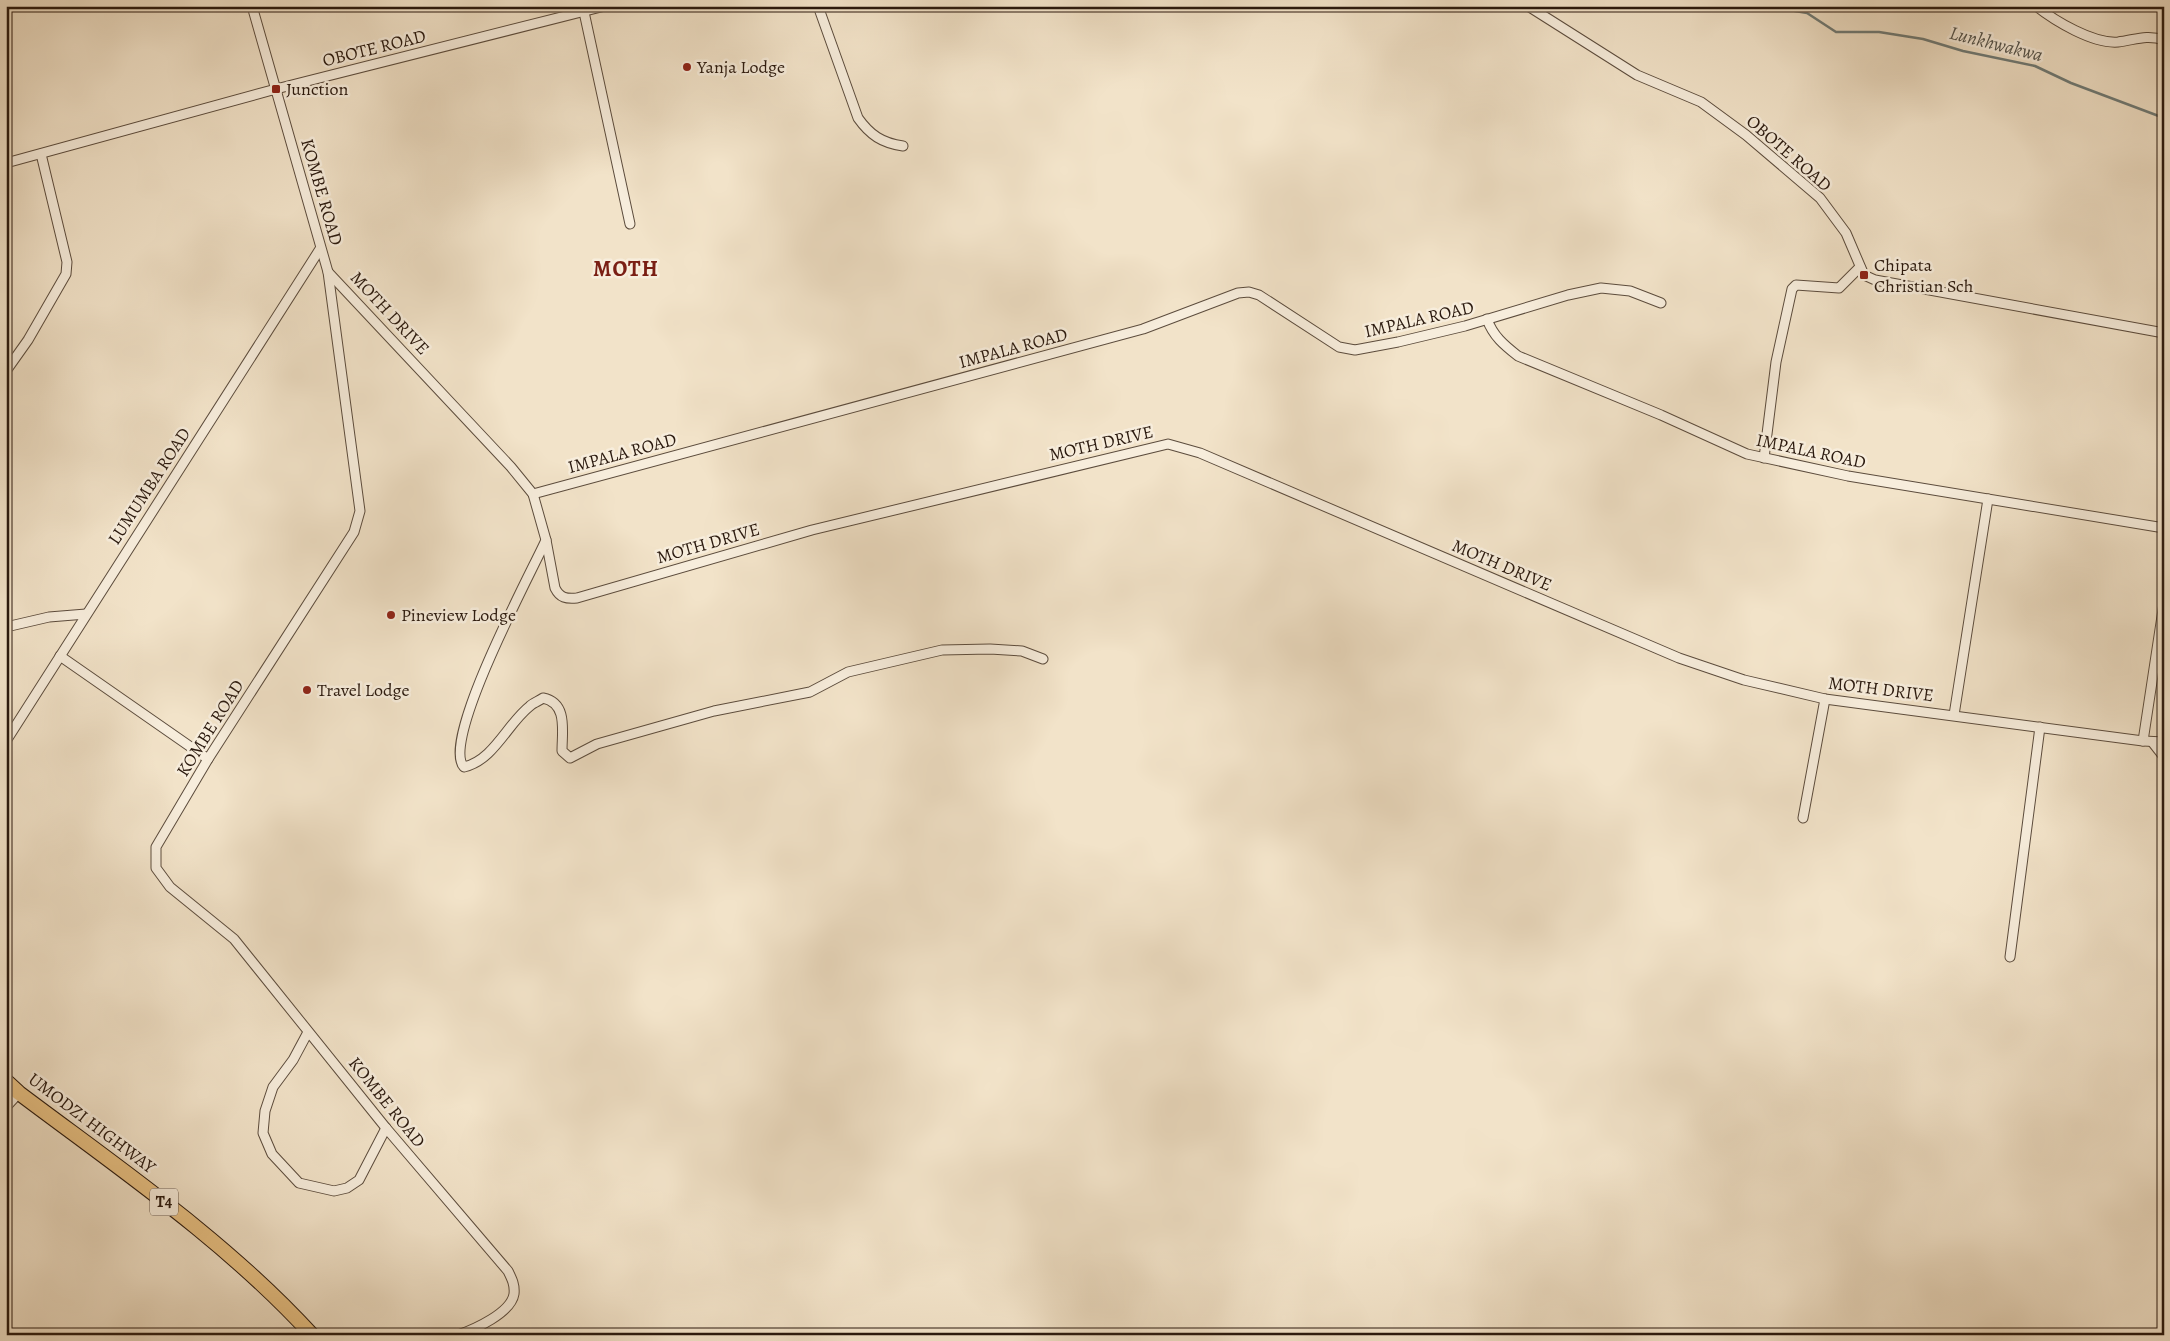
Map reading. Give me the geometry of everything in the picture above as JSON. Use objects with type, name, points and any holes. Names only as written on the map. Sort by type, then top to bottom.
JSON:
[{"type":"highway","name":"UMODZI HIGHWAY","points":[[6,1081],[19,1093],[186,1218],[263,1285],[312,1335]]},
{"type":"street","name":"KOMBE ROAD","points":[[252,6],[328,272],[360,511],[354,532],[208,759],[156,847],[156,868],[170,887],[234,939],[386,1128],[508,1271],[514,1283],[514,1296],[506,1307],[490,1320],[473,1330],[458,1335]]},
{"type":"street","name":"OBOTE ROAD","points":[[6,163],[566,11],[584,12],[605,6]]},
{"type":"street","points":[[818,6],[858,118],[868,133],[890,145],[903,146]]},
{"type":"street","name":"OBOTE ROAD","points":[[1528,6],[1637,75],[1701,102],[1746,134],[1820,198],[1846,233],[1860,267]]},
{"type":"street","points":[[2037,7],[2053,19],[2105,42],[2118,42],[2142,36],[2164,40]]},
{"type":"street","points":[[584,12],[630,224]]},
{"type":"street","points":[[6,371],[28,340],[66,274],[68,262],[41,154]]},
{"type":"street","name":"LUMUMBA ROAD","points":[[6,741],[320,249]]},
{"type":"street","points":[[1764,458],[1776,362],[1792,289],[1796,285],[1839,288],[1860,267],[1864,275],[1875,280],[2164,333]]},
{"type":"street","name":"MOTH DRIVE","points":[[328,272],[498,452],[533,494],[546,540],[555,588],[558,594],[568,599],[812,530],[1168,444],[1200,453],[1680,658],[1744,680],[1825,699],[1954,714],[2148,742],[2164,742]]},
{"type":"street","name":"IMPALA ROAD","points":[[533,494],[1143,329],[1238,293],[1249,292],[1259,295],[1339,348],[1348,350],[1398,342],[1487,319],[1568,294],[1601,288],[1630,291],[1661,303]]},
{"type":"street","name":"IMPALA ROAD","points":[[1487,319],[1491,330],[1500,342],[1518,356],[1661,415],[1747,454],[1848,476],[2164,528]]},
{"type":"street","points":[[1954,714],[1988,499]]},
{"type":"street","points":[[546,540],[473,696],[459,744],[461,764],[464,767],[475,765],[530,706],[543,698],[553,700],[561,711],[562,751],[570,758],[597,744],[714,711],[810,692],[848,672],[942,650],[990,649],[1022,651],[1043,659]]},
{"type":"street","points":[[2164,604],[2148,742],[2164,757]]},
{"type":"street","points":[[6,627],[48,617],[86,614]]},
{"type":"street","points":[[60,656],[208,759]]},
{"type":"street","points":[[1803,818],[1825,699]]},
{"type":"street","points":[[2010,957],[2040,727]]},
{"type":"street","points":[[308,1032],[293,1060],[273,1087],[265,1111],[263,1132],[272,1154],[299,1183],[334,1191],[340,1190],[359,1180],[386,1128]]},
{"type":"street","points":[[6,1107],[19,1093]]},
{"type":"street","points":[[6,1329],[7,1335]]},
{"type":"waterway","name":"Lunkhwakwa","points":[[1792,6],[1795,11],[1807,13],[1836,32],[1879,32],[1923,39],[1963,51],[2035,66],[2071,83],[2164,118]]},
{"type":"place","name":"Yanja Lodge","points":[[687,67]]},
{"type":"place","name":"Junction","points":[[276,89]]},
{"type":"place","name":"Chipata Christian Sch","points":[[1864,275]]},
{"type":"place","name":"Pineview Lodge","points":[[391,615]]},
{"type":"place","name":"Travel Lodge","points":[[307,690]]},
{"type":"district","name":"MOTH","points":[[626,269]]}]
